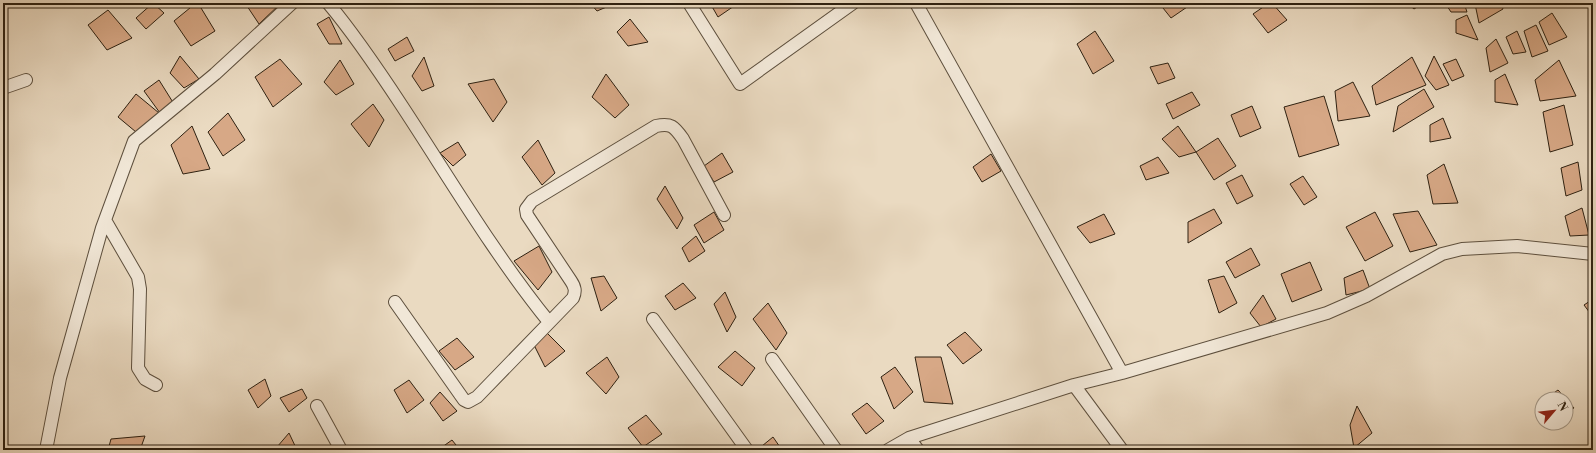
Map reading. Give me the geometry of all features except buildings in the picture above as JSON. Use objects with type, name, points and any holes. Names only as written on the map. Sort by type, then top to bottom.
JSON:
[{"type":"street","points":[[46,450],[60,378],[105,220],[134,141],[215,74],[292,3]]},
{"type":"street","points":[[328,3],[345,23],[388,85],[519,284],[549,322]]},
{"type":"street","points":[[688,3],[740,84],[853,3]]},
{"type":"street","points":[[916,3],[1122,373]]},
{"type":"street","points":[[3,88],[26,80]]},
{"type":"street","points":[[396,302],[467,402],[477,397],[573,298],[575,291],[571,281],[527,215],[526,209],[532,200],[656,126],[665,124],[674,128],[683,139],[724,215]]},
{"type":"street","points":[[105,220],[138,276],[140,289],[138,368],[145,379],[156,385]]},
{"type":"street","points":[[888,450],[909,438],[1074,385],[1122,373],[1326,313],[1366,296],[1442,254],[1462,248],[1517,246],[1593,254]]},
{"type":"street","points":[[653,319],[747,450]]},
{"type":"street","points":[[772,359],[836,450]]},
{"type":"street","points":[[1074,385],[1122,450]]},
{"type":"street","points":[[317,406],[341,450]]},
{"type":"street","points":[[909,438],[918,450]]}]
